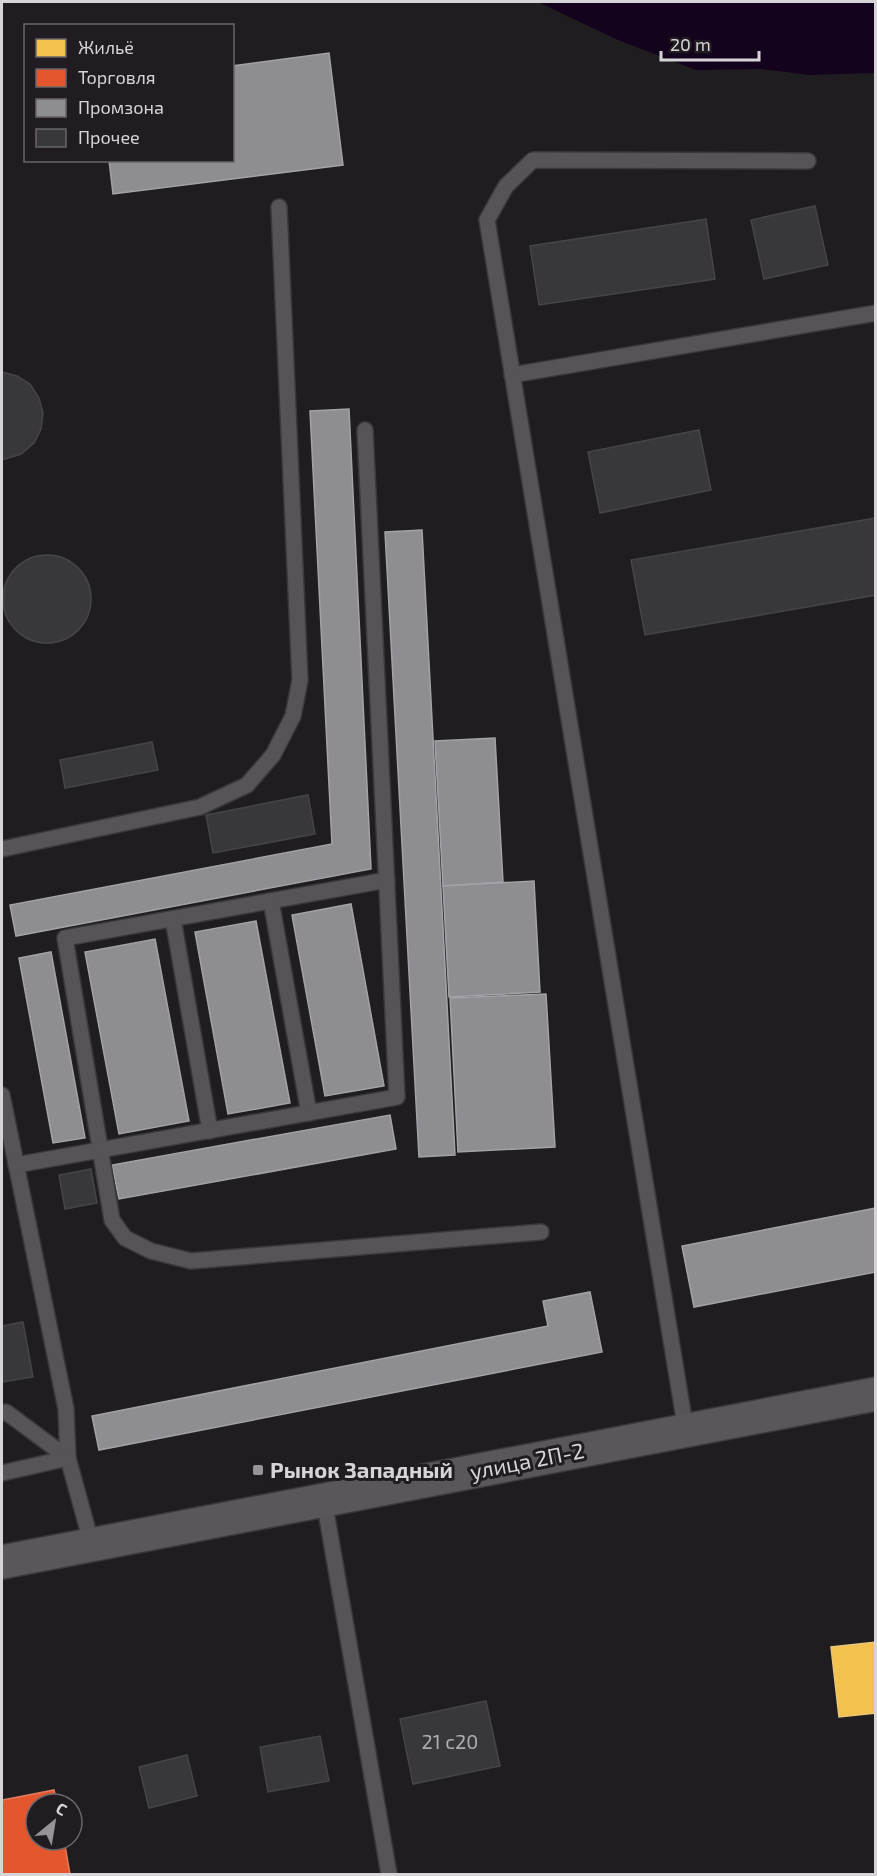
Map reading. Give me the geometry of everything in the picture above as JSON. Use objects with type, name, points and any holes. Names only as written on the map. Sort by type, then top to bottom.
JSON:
[{"type":"main road","name":"улица 2П-2","points":[[2,1562],[876,1394]]},
{"type":"lane","points":[[686,1431],[487,220],[506,186],[533,160],[808,161]]},
{"type":"lane","points":[[2,849],[200,807],[248,785],[273,754],[293,716],[300,680],[279,207]]},
{"type":"lane","points":[[512,375],[876,313]]},
{"type":"lane","points":[[16,1165],[397,1097],[365,430]]},
{"type":"lane","points":[[387,880],[65,938],[112,1220],[125,1238],[151,1251],[190,1261],[542,1232]]},
{"type":"lane","points":[[271,901],[309,1113]]},
{"type":"lane","points":[[173,919],[210,1131]]},
{"type":"lane","points":[[2,1095],[66,1409],[68,1458],[92,1545]]},
{"type":"lane","points":[[2,1413],[6,1412],[68,1458]]},
{"type":"lane","points":[[2,1473],[68,1458]]},
{"type":"lane","points":[[324,1500],[389,1875]]},
{"type":"shaded area","points":[[538,2],[875,2],[875,73],[809,75],[762,69],[696,70],[618,40]]},
{"type":"building: Жильё","points":[[876,1642],[876,1713],[839,1717],[831,1647]]},
{"type":"building: Торговля","points":[[24,1796],[24,1852],[66,1852],[70,1874],[2,1874],[2,1800]]},
{"type":"building: Промзона","points":[[329,53],[343,165],[113,194],[109,162],[234,162],[234,66]]},
{"type":"building: Промзона","points":[[349,409],[371,869],[16,936],[10,905],[332,844],[310,411]]},
{"type":"building: Промзона","points":[[422,530],[455,1155],[419,1157],[385,532]]},
{"type":"building: Промзона","points":[[495,738],[503,882],[443,886],[435,741]]},
{"type":"building: Промзона","points":[[534,881],[540,992],[449,997],[443,886]]},
{"type":"building: Промзона","points":[[351,904],[384,1086],[325,1096],[292,915]]},
{"type":"building: Промзона","points":[[256,921],[290,1103],[228,1114],[195,932]]},
{"type":"building: Промзона","points":[[155,939],[189,1121],[119,1134],[85,952]]},
{"type":"building: Промзона","points":[[51,952],[85,1138],[53,1143],[19,958]]},
{"type":"building: Промзона","points":[[546,994],[555,1147],[458,1152],[450,998]]},
{"type":"building: Промзона","points":[[390,1115],[396,1149],[119,1199],[112,1165]]},
{"type":"building: Промзона","points":[[876,1208],[876,1272],[694,1307],[682,1246]]},
{"type":"building: Промзона","points":[[590,1292],[602,1352],[99,1450],[92,1416],[548,1326],[543,1301]]},
{"type":"building: Прочее","points":[[815,206],[828,265],[764,279],[751,220]]},
{"type":"building: Прочее","points":[[706,219],[715,279],[539,305],[530,246]]},
{"type":"building: Прочее","points":[[2,372],[17,376],[30,384],[39,398],[43,413],[41,429],[34,443],[21,454],[2,460]]},
{"type":"building: Прочее","points":[[699,430],[711,490],[600,513],[588,452]]},
{"type":"building: Прочее","points":[[876,518],[876,595],[645,635],[631,560]]},
{"type":"building: Прочее","points":[[47,555],[72,562],[84,574],[91,599],[84,624],[72,636],[47,643],[22,636],[10,624],[3,599],[10,574],[22,562]]},
{"type":"building: Прочее","points":[[152,742],[158,770],[65,788],[60,760]]},
{"type":"building: Прочее","points":[[308,795],[315,834],[213,853],[206,815]]},
{"type":"building: Прочее","points":[[91,1169],[97,1203],[65,1209],[59,1175]]},
{"type":"building: Прочее","points":[[23,1322],[33,1377],[2,1382],[2,1326]]},
{"type":"building: Прочее","points":[[486,1701],[500,1766],[413,1784],[400,1719]]},
{"type":"building: Прочее","points":[[320,1736],[329,1781],[268,1792],[260,1747]]},
{"type":"building: Прочее","points":[[187,1755],[197,1796],[149,1808],[139,1767]]},
{"type":"place","name":"Рынок Западный","points":[[258,1470]]}]
